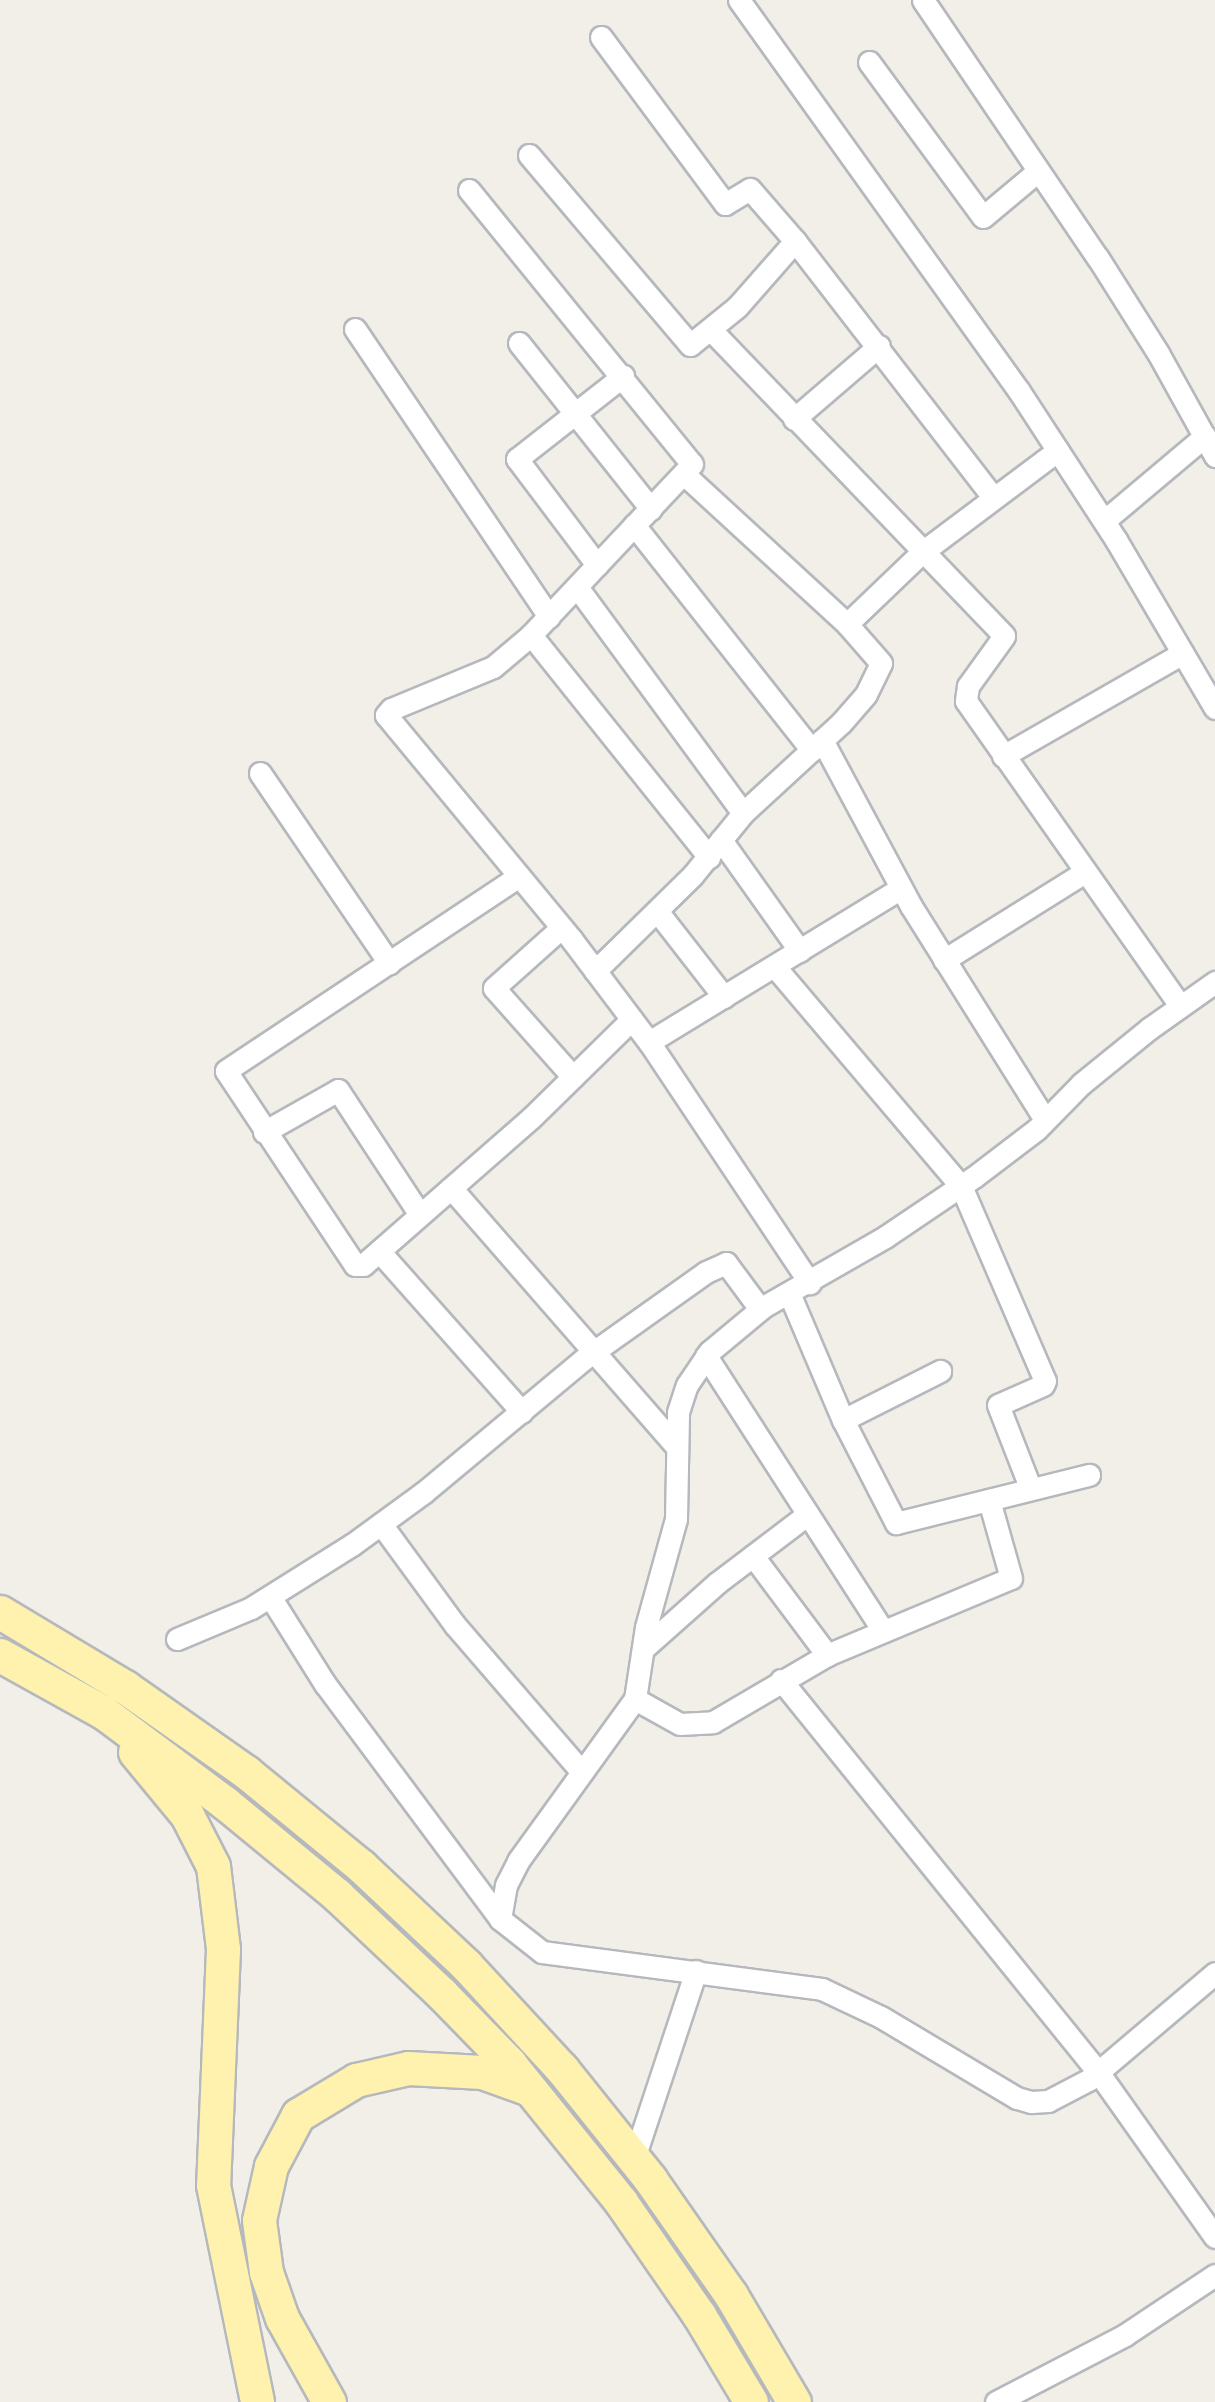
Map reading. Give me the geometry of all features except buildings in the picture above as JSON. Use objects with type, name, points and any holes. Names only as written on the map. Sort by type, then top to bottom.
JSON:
[{"type":"main road","points":[[0,1612],[187,1728],[361,1866],[515,2017],[634,2158],[731,2295],[794,2402]]},
{"type":"main road","points":[[0,1655],[103,1713],[225,1803],[337,1895],[441,1993],[527,2088],[661,2258],[751,2402]]},
{"type":"main road","points":[[103,1713],[187,1815],[213,1866],[223,1949],[214,2185],[257,2402]]},
{"type":"main road","points":[[329,2402],[282,2318],[266,2272],[259,2220],[271,2166],[298,2115],[356,2080],[408,2068],[482,2072],[527,2088]]},
{"type":"street","points":[[739,0],[1058,450],[1104,521],[1215,708]]},
{"type":"street","points":[[923,0],[1158,353],[1215,456]]},
{"type":"street","points":[[601,37],[724,204],[750,189],[795,241],[879,346],[993,497]]},
{"type":"street","points":[[869,62],[983,217],[1038,171]]},
{"type":"street","points":[[529,155],[686,344],[694,344],[712,331],[795,241]]},
{"type":"street","points":[[469,190],[689,456],[692,464],[685,475],[634,525],[549,617],[493,667],[391,709],[386,715],[519,876],[632,1019],[810,1283]]},
{"type":"street","points":[[355,329],[549,617]]},
{"type":"street","points":[[712,331],[921,553],[1004,636],[964,694],[1003,757],[1083,873],[1181,1006]]},
{"type":"street","points":[[519,343],[651,509]]},
{"type":"street","points":[[794,419],[879,346]]},
{"type":"street","points":[[597,565],[517,459],[623,376]]},
{"type":"street","points":[[1104,521],[1205,436]]},
{"type":"street","points":[[847,624],[921,553],[1058,450]]},
{"type":"street","points":[[595,971],[657,911],[743,813],[817,745],[866,694],[881,663],[847,624],[685,475]]},
{"type":"street","points":[[634,525],[817,745],[944,960],[1045,1120]]},
{"type":"street","points":[[577,587],[743,813]]},
{"type":"street","points":[[531,635],[800,951]]},
{"type":"street","points":[[1003,757],[1183,653]]},
{"type":"street","points":[[260,773],[389,963]]},
{"type":"street","points":[[944,960],[1083,873]]},
{"type":"street","points":[[519,876],[389,963],[231,1063],[226,1071],[264,1132],[355,1265],[361,1266],[451,1188],[573,1077],[632,1019]]},
{"type":"street","points":[[649,1042],[901,888]]},
{"type":"street","points":[[657,911],[724,997]]},
{"type":"street","points":[[561,928],[495,988],[573,1077]]},
{"type":"street","points":[[775,967],[961,1186],[1045,1381],[1043,1385],[998,1405],[1030,1487]]},
{"type":"street","points":[[500,1919],[506,1885],[518,1861],[635,1699],[644,1648],[676,1519],[681,1401],[706,1356],[728,1332],[760,1309],[810,1283],[961,1186],[1045,1120],[1081,1084],[1215,982]]},
{"type":"street","points":[[264,1132],[338,1090],[420,1215]]},
{"type":"street","points":[[451,1188],[677,1447]]},
{"type":"street","points":[[379,1251],[522,1412]]},
{"type":"street","points":[[177,1639],[271,1598],[381,1524],[595,1351],[687,1283],[722,1263],[730,1266],[760,1309]]},
{"type":"street","points":[[789,1293],[843,1420],[896,1523],[1030,1487],[1088,1475]]},
{"type":"street","points":[[706,1356],[883,1631]]},
{"type":"street","points":[[843,1420],[940,1371]]},
{"type":"street","points":[[635,1699],[680,1724],[713,1723],[827,1655],[1013,1577],[989,1500]]},
{"type":"street","points":[[644,1648],[752,1556],[808,1514]]},
{"type":"street","points":[[381,1524],[456,1625],[582,1772]]},
{"type":"street","points":[[752,1556],[827,1655]]},
{"type":"street","points":[[271,1598],[325,1684],[500,1919],[542,1952],[822,1989],[881,2017],[1017,2098],[1031,2102],[1072,2091],[1215,1973]]},
{"type":"street","points":[[781,1680],[1098,2072],[1215,2237]]},
{"type":"street","points":[[634,2158],[696,1971]]},
{"type":"street","points":[[996,2402],[1125,2335],[1215,2275]]}]
